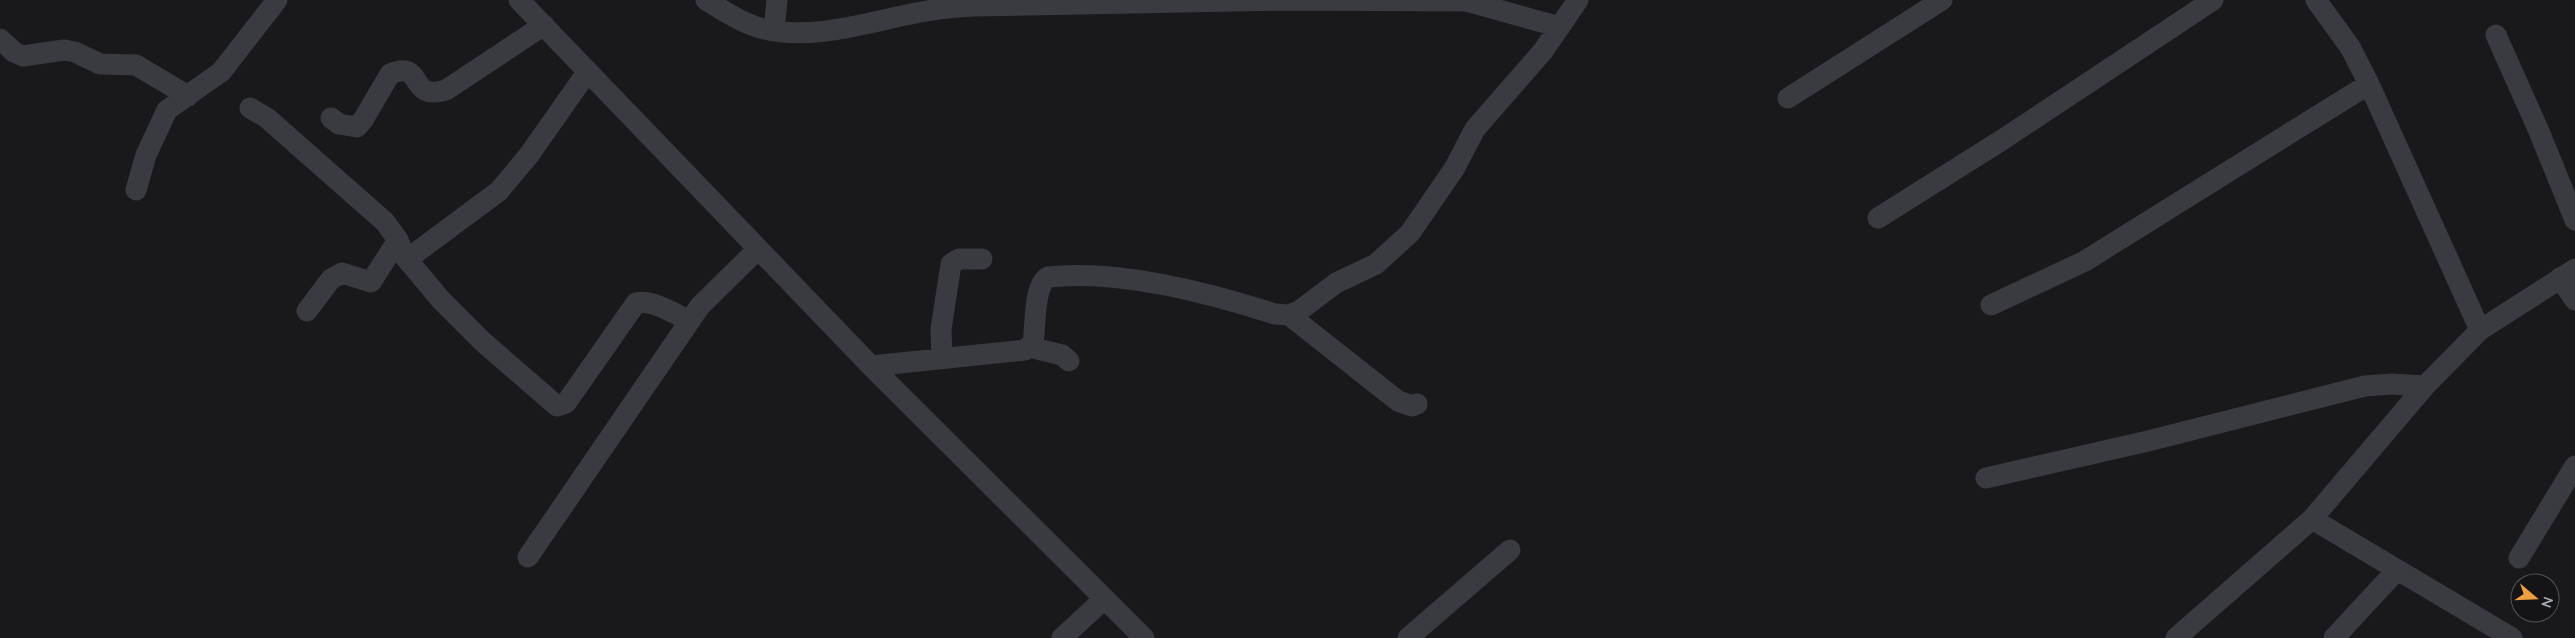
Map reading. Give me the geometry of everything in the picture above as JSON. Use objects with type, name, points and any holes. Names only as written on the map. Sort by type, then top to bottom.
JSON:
[{"type":"street","points":[[136,190],[146,155],[167,110],[222,72],[277,0]]},
{"type":"street","points":[[519,0],[871,366],[1144,638]]},
{"type":"street","points":[[706,0],[738,20],[774,31],[818,31],[877,22],[928,10],[973,6],[1281,0],[1466,1],[1560,27]]},
{"type":"street","points":[[774,31],[777,0]]},
{"type":"street","points":[[871,366],[1025,350],[1029,347],[1034,337],[1038,295],[1041,285],[1048,277],[1119,279],[1164,285],[1274,314],[1289,315],[1299,311],[1336,283],[1376,264],[1410,233],[1454,169],[1475,129],[1543,52],[1578,0]]},
{"type":"street","points":[[1788,98],[1942,0]]},
{"type":"street","points":[[1878,218],[2002,140],[2213,0]]},
{"type":"street","points":[[2316,0],[2350,47],[2369,84],[2480,330]]},
{"type":"street","points":[[331,118],[339,124],[357,127],[390,74],[398,71],[411,72],[426,92],[433,94],[446,90],[544,25]]},
{"type":"street","points":[[2496,35],[2538,129],[2575,220]]},
{"type":"street","points":[[0,39],[14,52],[23,56],[64,50],[75,52],[100,64],[136,65],[188,96]]},
{"type":"street","points":[[307,311],[331,279],[342,273],[371,282],[401,249],[425,246],[499,191],[529,155],[588,71]]},
{"type":"street","points":[[1991,305],[2085,261],[2369,84]]},
{"type":"street","points":[[250,108],[267,118],[385,222],[401,249],[441,300],[482,341],[557,406],[566,403],[636,303],[642,301],[690,321]]},
{"type":"street","points":[[528,557],[700,306],[758,249]]},
{"type":"street","points":[[942,358],[941,329],[951,264],[959,259],[982,259]]},
{"type":"street","points":[[2176,638],[2312,519],[2425,386],[2480,330],[2568,274],[2575,300]]},
{"type":"street","points":[[1289,315],[1398,401],[1412,406],[1417,404]]},
{"type":"street","points":[[1029,347],[1062,355],[1069,361]]},
{"type":"street","points":[[1986,478],[2148,441],[2365,386],[2392,384],[2425,386]]},
{"type":"street","points":[[2519,558],[2575,466]]},
{"type":"street","points":[[2312,519],[2512,638]]},
{"type":"street","points":[[1408,638],[1510,550]]},
{"type":"street","points":[[2334,638],[2397,570]]},
{"type":"street","points":[[1062,638],[1104,599]]}]
